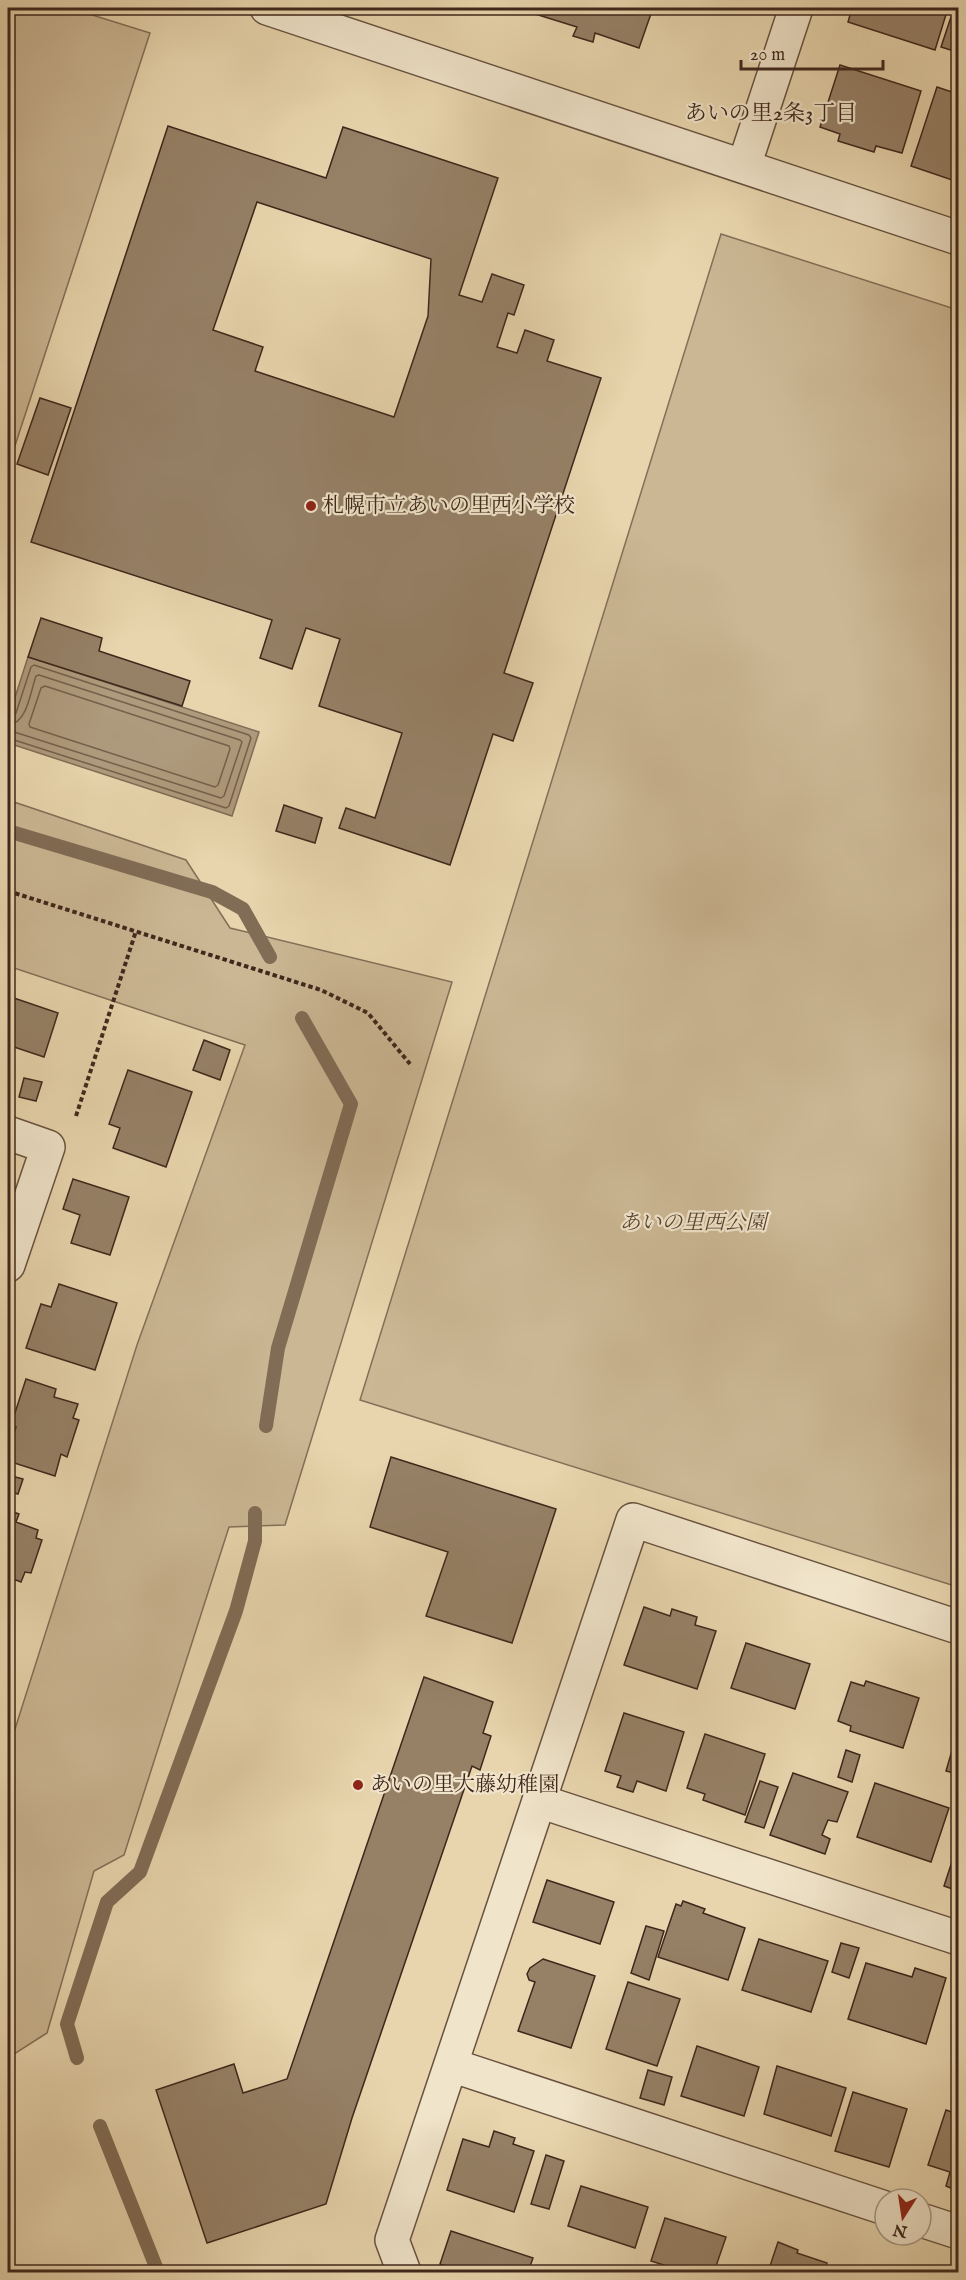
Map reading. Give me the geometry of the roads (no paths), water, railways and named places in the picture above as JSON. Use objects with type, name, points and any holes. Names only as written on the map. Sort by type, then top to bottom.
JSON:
[{"type":"street","points":[[267,8],[958,238]]},
{"type":"street","points":[[744,166],[796,8]]},
{"type":"street","points":[[8,1133],[48,1147],[8,1265]]},
{"type":"street","points":[[404,2272],[392,2240],[633,1520],[958,1628]]},
{"type":"street","points":[[539,1801],[958,1938]]},
{"type":"street","points":[[450,2065],[873,2204]]},
{"type":"street","points":[[933,2224],[958,2232]]},
{"type":"water","points":[[28,657],[259,732],[232,816],[8,743],[8,719]]},
{"type":"waterway","points":[[8,831],[212,892],[243,909],[270,957]]},
{"type":"waterway","points":[[266,1426],[278,1348],[351,1104],[302,1018]]},
{"type":"waterway","points":[[77,2058],[67,2024],[107,1902],[140,1872],[236,1611],[255,1541],[255,1513]]},
{"type":"waterway","points":[[100,2126],[158,2272]]},
{"type":"place","name":"札幌市立あいの里西小学校","points":[[311,506]]},
{"type":"place","name":"あいの里大藤幼稚園","points":[[358,1785]]},
{"type":"district","name":"あいの里2条3丁目","points":[[771,114]]},
{"type":"park label","name":"あいの里西公園","points":[[693,1223]]}]
